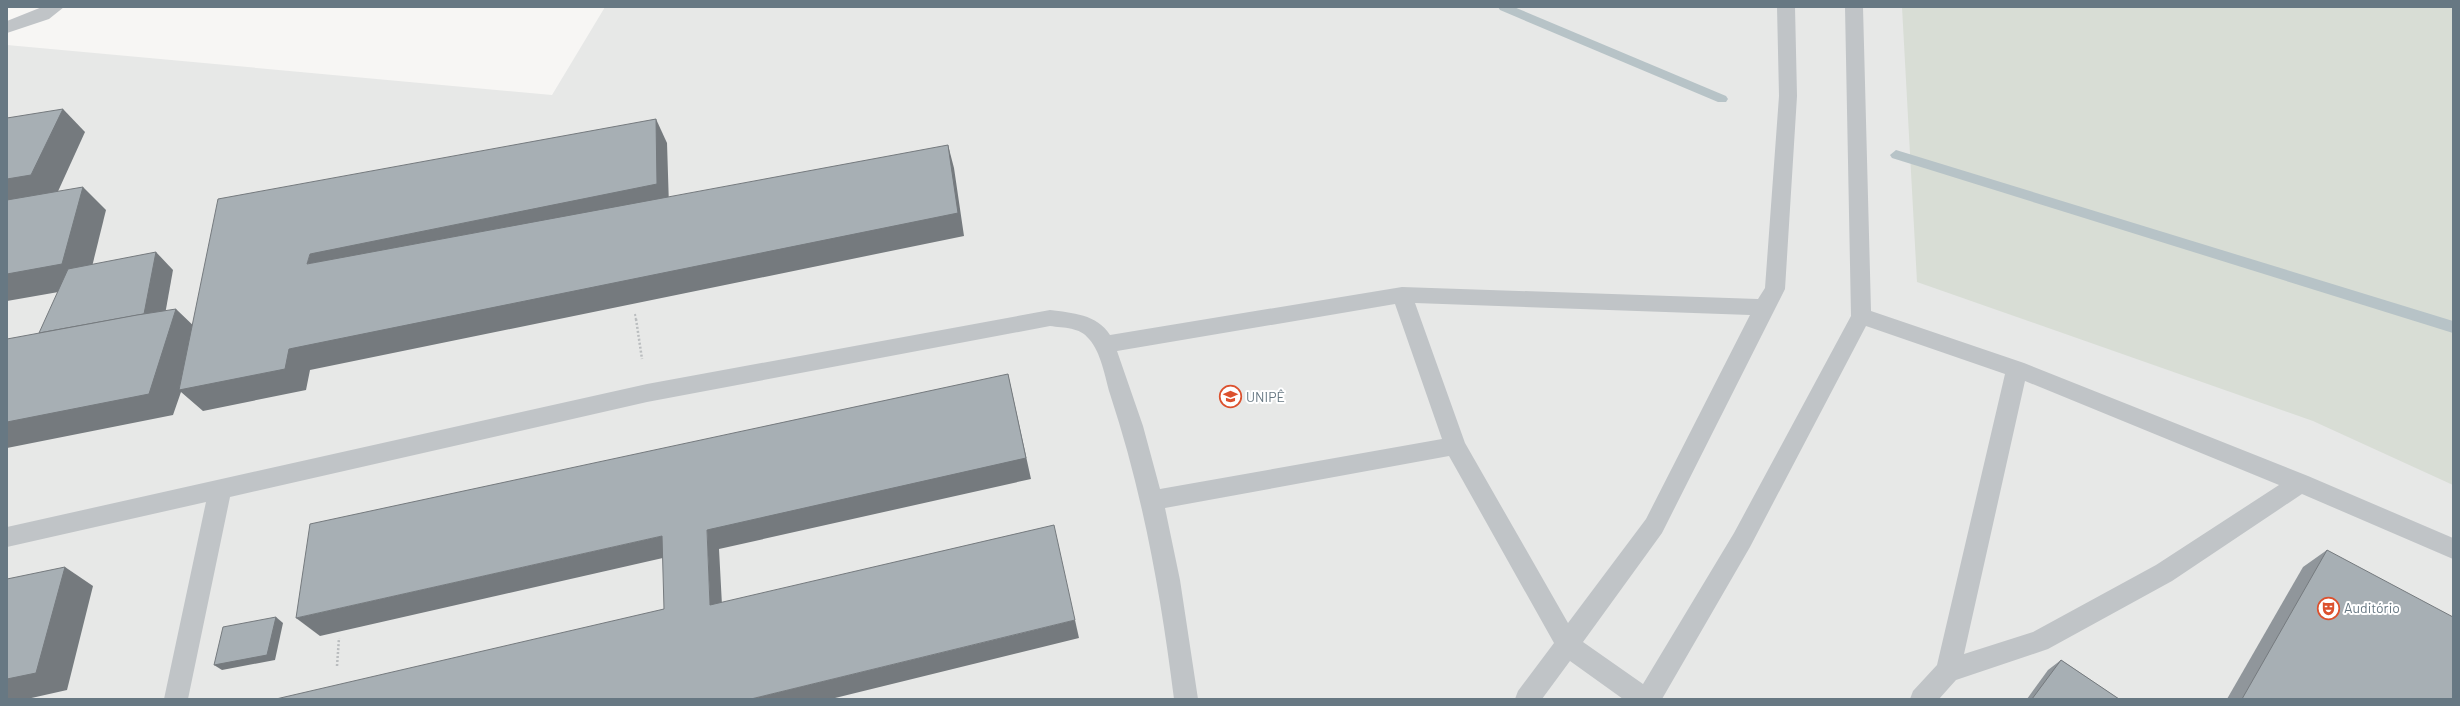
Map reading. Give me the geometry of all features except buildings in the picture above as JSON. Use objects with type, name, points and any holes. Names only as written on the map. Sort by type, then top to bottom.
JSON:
[{"type":"street","points":[[7,27],[43,14],[55,7]]},
{"type":"lane","points":[[1527,699],[1654,526],[1764,306],[1775,289],[1788,96],[1786,7]]},
{"type":"lane","points":[[1648,699],[1742,540],[1861,316],[1854,7]]},
{"type":"lane","points":[[1103,345],[1402,295],[1764,306]]},
{"type":"lane","points":[[1402,295],[1455,446],[1568,645],[1644,699]]},
{"type":"lane","points":[[1861,316],[2017,369],[2300,483],[2453,549]]},
{"type":"lane","points":[[7,537],[220,491],[647,393],[1050,318],[1078,322],[1095,331],[1103,345],[1127,411],[1153,500],[1177,630],[1186,699]]},
{"type":"lane","points":[[1948,671],[2017,369]]},
{"type":"lane","points":[[1153,500],[1455,446]]},
{"type":"lane","points":[[1922,699],[1948,671],[2039,641],[2164,573],[2300,483]]},
{"type":"lane","points":[[176,699],[220,491]]},
{"type":"path","points":[[337,666],[339,638]]},
{"type":"shaded area","name":"UNIPÊ","points":[[605,7],[2453,7],[2453,699],[7,699],[7,45],[552,95]]},
{"type":"shaded area","points":[[1902,7],[2453,7],[2453,485],[2313,421],[1917,282]]},
{"type":"waterway","points":[[1504,7],[1722,99]]},
{"type":"waterway","points":[[1896,155],[2453,327]]},
{"type":"place","name":"UNIPÊ","points":[[1230,397]]},
{"type":"place","name":"Auditório","points":[[2329,608]]}]
